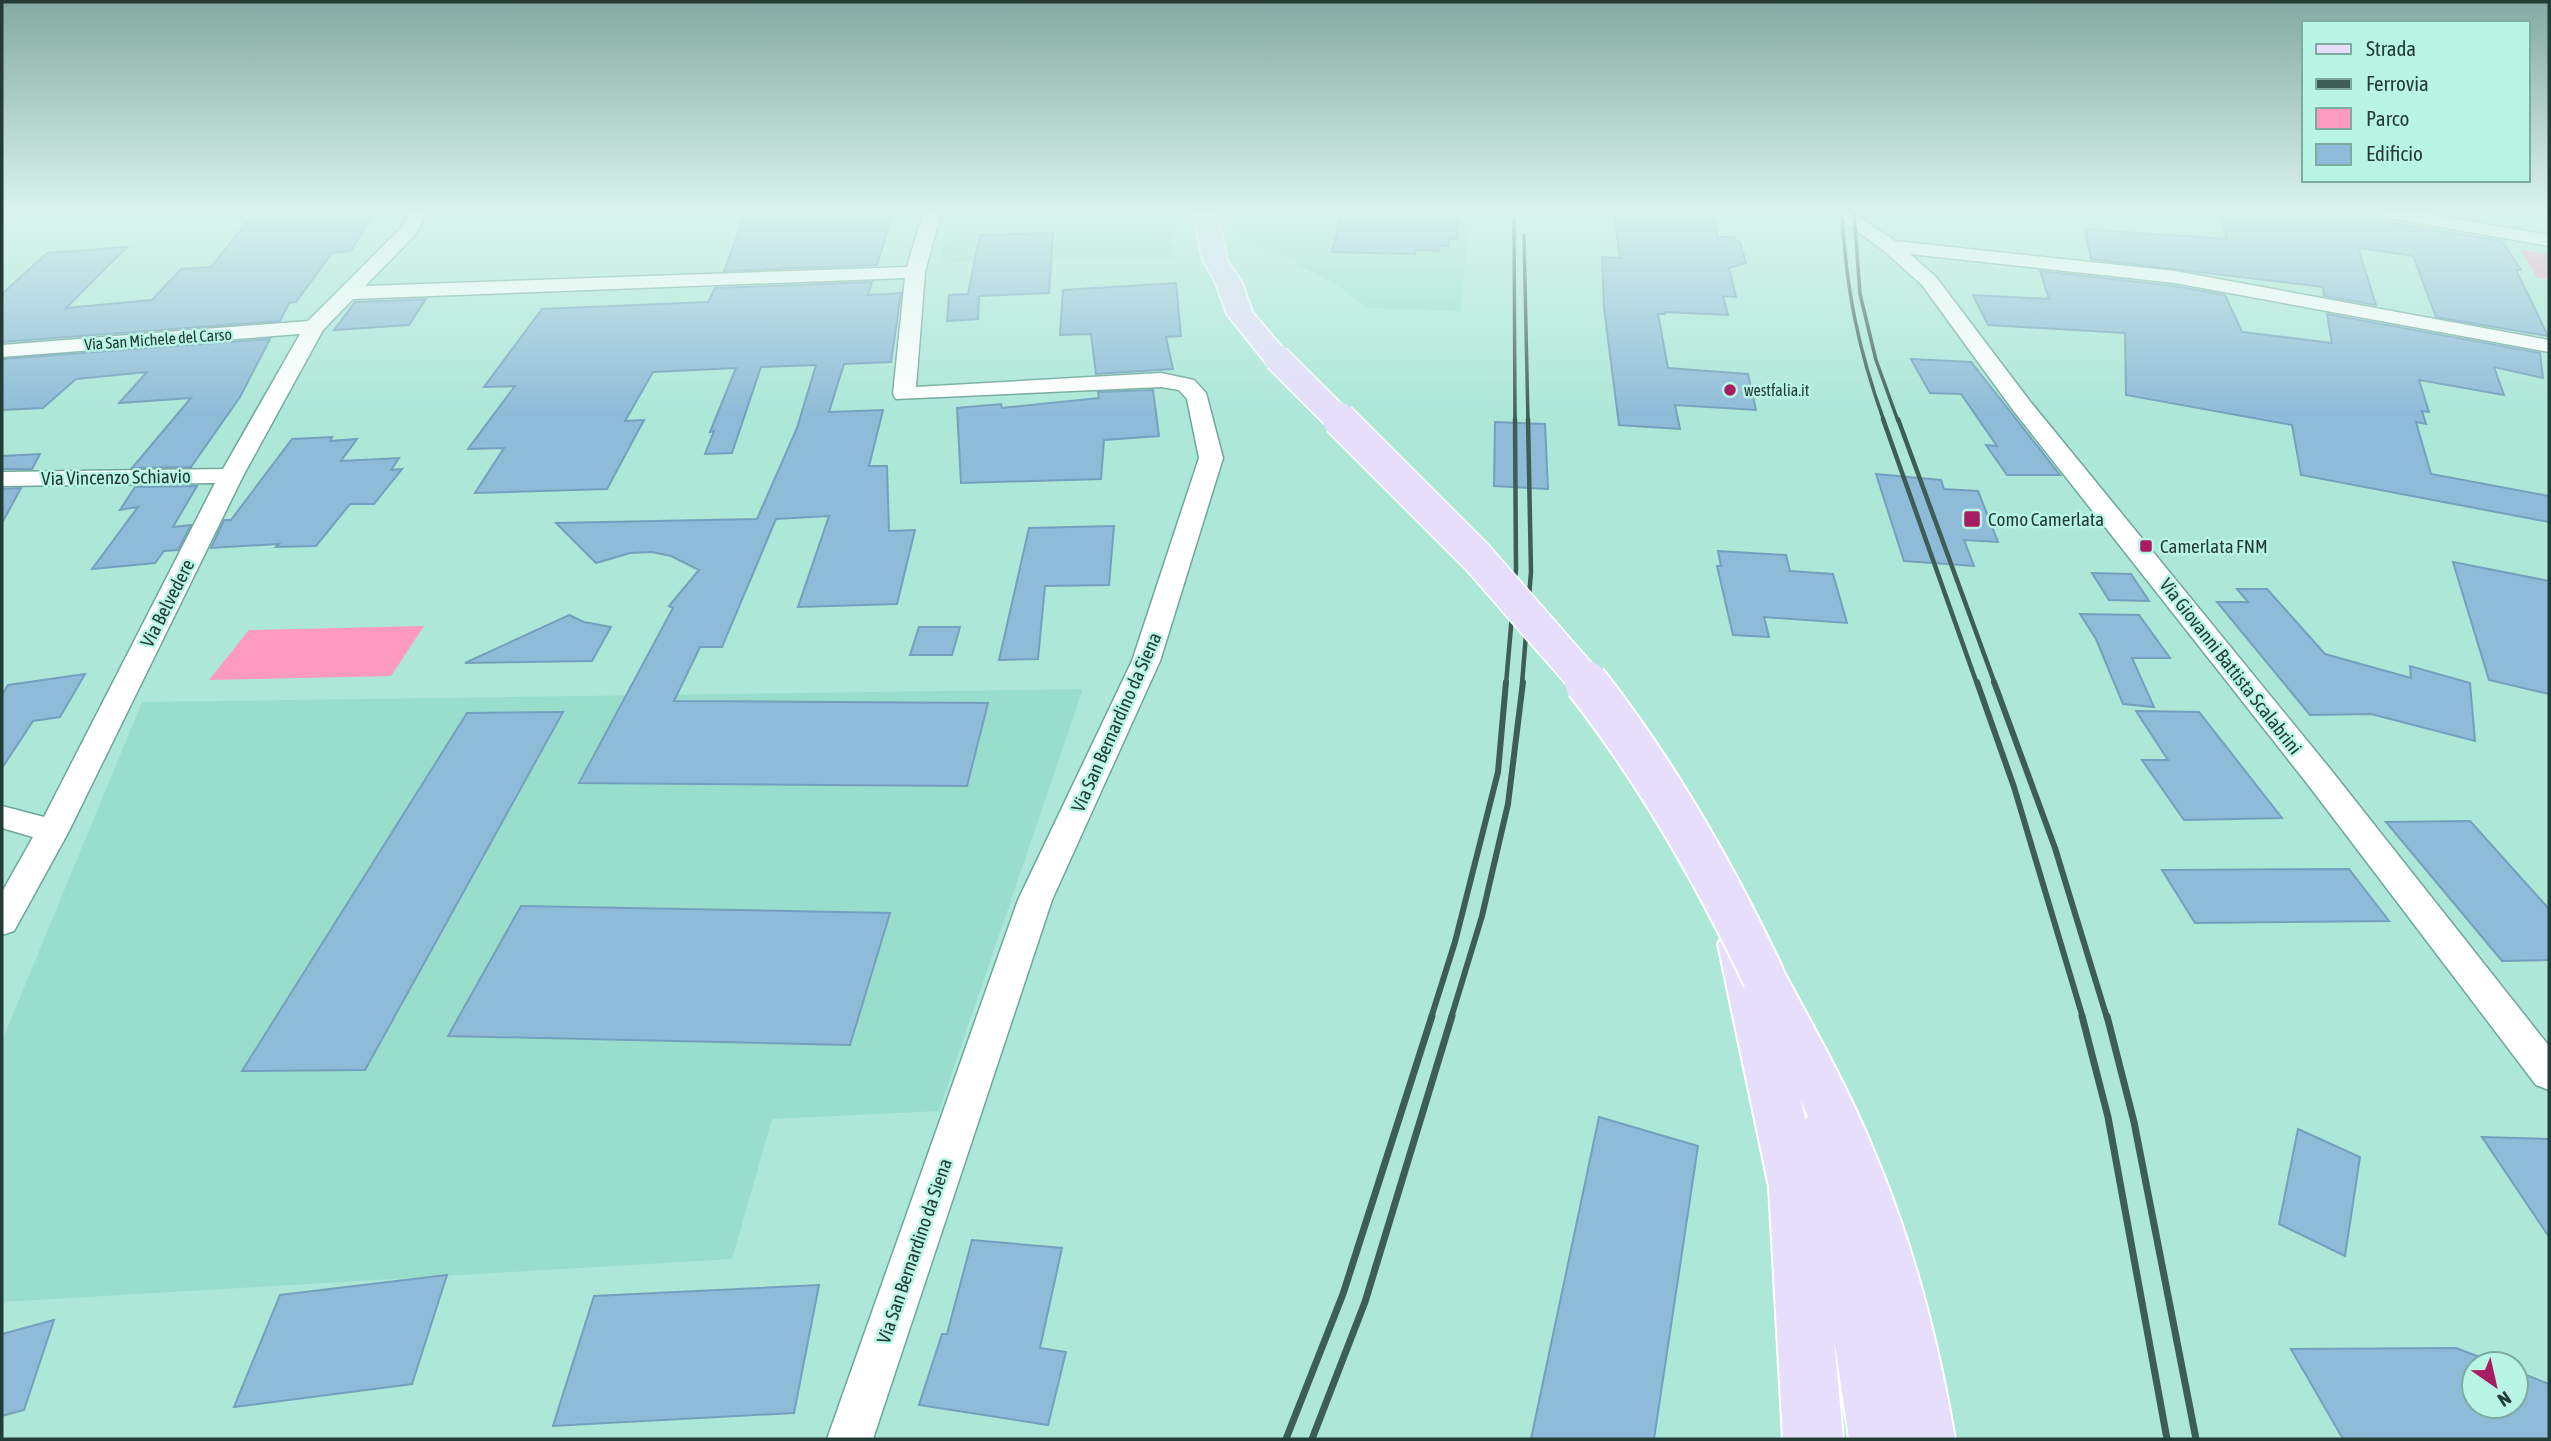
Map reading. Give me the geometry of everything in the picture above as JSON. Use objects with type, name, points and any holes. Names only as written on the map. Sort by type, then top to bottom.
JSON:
[{"type":"main road","points":[[1227,280],[1240,314],[1277,358],[1499,582],[1587,683],[1679,816],[1734,913],[1764,978],[1831,1187],[1855,1287],[1879,1439]]},
{"type":"main road","points":[[1734,913],[1831,1187],[1896,1297],[1925,1439]]},
{"type":"main road","points":[[1813,1439],[1831,1187]]},
{"type":"street","name":"Via Belvedere","points":[[2,922],[53,831],[231,476],[313,327],[359,280]]},
{"type":"street","name":"Via Belvedere","points":[[346,293],[364,280]]},
{"type":"street","points":[[346,293],[692,280]]},
{"type":"street","name":"Via San Bernardino da Siena","points":[[850,1439],[1035,900],[1146,661],[1211,458],[1203,408],[1192,389],[1161,380],[904,394],[914,280]]},
{"type":"street","name":"Via Giovanni Battista Scalabrini","points":[[1928,280],[2021,405],[2294,745],[2549,1074]]},
{"type":"street","points":[[2198,280],[2549,346]]},
{"type":"street","name":"Via San Michele del Carso","points":[[2,351],[313,327]]},
{"type":"street","name":"Via Vincenzo Schiavio","points":[[2,479],[231,476]]},
{"type":"street","points":[[2,817],[53,831]]},
{"type":"shaded area","points":[[1329,280],[1464,280],[1461,311],[1367,308]]},
{"type":"shaded area","points":[[1083,689],[939,1111],[772,1119],[732,1259],[2,1302],[2,1041],[142,702]]},
{"type":"green space","points":[[424,626],[391,676],[209,680],[249,630]]},
{"type":"building","points":[[17,280],[94,280],[66,308],[152,300],[170,280],[312,280],[296,302],[289,303],[280,321],[2,342],[2,294]]},
{"type":"building","points":[[971,280],[1050,280],[1049,293],[979,296],[978,319],[947,321],[949,295],[968,294]]},
{"type":"building","points":[[1603,280],[1732,280],[1736,297],[1723,296],[1728,315],[1658,314],[1668,368],[1748,374],[1756,410],[1675,405],[1680,429],[1619,425]]},
{"type":"building","points":[[2043,280],[2123,280],[2225,295],[2242,332],[2332,343],[2327,314],[2540,353],[2543,378],[2494,367],[2504,395],[2419,380],[2429,412],[2422,411],[2426,424],[2416,422],[2431,474],[2549,496],[2549,522],[2301,475],[2292,425],[2126,395],[2125,333],[1988,325],[1973,295],[2049,299]]},
{"type":"building","points":[[2267,280],[2368,280],[2376,305],[2324,296],[2323,287]]},
{"type":"building","points":[[2422,280],[2521,280],[2548,336],[2436,317]]},
{"type":"building","points":[[872,282],[868,295],[901,293],[891,362],[844,364],[829,412],[883,410],[869,466],[887,466],[889,531],[915,530],[897,604],[798,607],[829,516],[776,519],[722,647],[700,647],[674,701],[988,703],[967,786],[579,783],[673,608],[669,606],[699,570],[671,556],[652,552],[630,553],[596,563],[556,523],[757,519],[797,428],[816,365],[761,367],[732,453],[705,454],[714,431],[710,432],[736,368],[653,372],[625,421],[644,420],[607,489],[475,493],[504,448],[468,449],[515,386],[484,387],[542,309],[708,302],[715,288]]},
{"type":"building","points":[[1176,283],[1181,336],[1166,337],[1173,369],[1096,374],[1091,334],[1060,335],[1063,290]]},
{"type":"building","points":[[426,299],[409,325],[334,330],[355,302]]},
{"type":"building","points":[[270,339],[240,397],[191,467],[132,468],[191,398],[119,403],[147,372],[76,379],[43,408],[2,410],[2,359]]},
{"type":"building","points":[[1911,359],[1971,362],[2060,475],[2007,475],[1986,445],[1997,446],[1961,394],[1930,393]]},
{"type":"building","points":[[1153,390],[1159,436],[1104,440],[1101,479],[961,483],[957,408],[1001,404],[1002,408],[1099,398],[1098,392]]},
{"type":"building","points":[[1495,422],[1545,424],[1548,489],[1494,486]]},
{"type":"building","points":[[332,437],[330,441],[357,439],[341,461],[399,458],[391,470],[402,469],[374,504],[350,504],[316,546],[276,547],[279,544],[211,548],[224,520],[231,520],[292,439]]},
{"type":"building","points":[[40,454],[32,469],[2,469],[2,456]]},
{"type":"building","points":[[1876,474],[1941,480],[1944,489],[1978,491],[1998,542],[1964,540],[1974,566],[1904,561]]},
{"type":"building","points":[[197,486],[173,527],[191,525],[178,550],[164,551],[155,563],[92,569],[138,507],[120,510],[135,487]]},
{"type":"building","points":[[21,488],[2,523],[2,489]]},
{"type":"building","points":[[1114,526],[1109,585],[1045,586],[1038,659],[999,660],[1029,528]]},
{"type":"building","points":[[1718,551],[1786,555],[1790,571],[1833,574],[1847,623],[1764,617],[1769,637],[1733,635],[1717,566],[1721,566]]},
{"type":"building","points":[[2453,562],[2549,581],[2549,694],[2489,680]]},
{"type":"building","points":[[2092,573],[2131,574],[2149,601],[2109,600]]},
{"type":"building","points":[[2237,589],[2267,589],[2325,654],[2411,678],[2410,666],[2470,683],[2475,741],[2371,714],[2310,715],[2217,602],[2248,602]]},
{"type":"building","points":[[2080,614],[2139,615],[2170,658],[2132,658],[2154,707],[2123,704],[2096,639]]},
{"type":"building","points":[[569,615],[584,622],[611,627],[592,661],[465,663]]},
{"type":"building","points":[[919,627],[960,627],[952,655],[910,655]]},
{"type":"building","points":[[85,674],[60,717],[33,721],[2,768],[2,695],[8,685]]},
{"type":"building","points":[[2136,711],[2199,712],[2282,818],[2184,820],[2142,760],[2168,760]]},
{"type":"building","points":[[563,712],[365,1070],[242,1071],[467,713]]},
{"type":"building","points":[[2470,821],[2549,909],[2549,960],[2502,961],[2386,822]]},
{"type":"building","points":[[2349,869],[2389,921],[2195,923],[2162,870]]},
{"type":"building","points":[[521,906],[890,913],[850,1045],[448,1036]]},
{"type":"building","points":[[1599,1117],[1698,1146],[1654,1439],[1531,1439]]},
{"type":"building","points":[[2298,1129],[2360,1157],[2345,1256],[2279,1224]]},
{"type":"building","points":[[2482,1137],[2549,1139],[2549,1237]]},
{"type":"building","points":[[972,1240],[1062,1248],[1040,1348],[1066,1352],[1048,1425],[919,1405],[942,1334],[947,1334]]},
{"type":"building","points":[[447,1275],[412,1384],[234,1407],[280,1295]]},
{"type":"building","points":[[819,1285],[794,1413],[553,1426],[594,1296]]},
{"type":"building","points":[[54,1320],[24,1410],[2,1416],[2,1334]]},
{"type":"building","points":[[2456,1348],[2461,1350],[2460,1420],[2530,1420],[2530,1377],[2549,1384],[2549,1439],[2343,1439],[2291,1349]]},
{"type":"railway","points":[[1514,280],[1515,421]]},
{"type":"railway","points":[[1525,280],[1528,421]]},
{"type":"railway","points":[[1849,280],[1867,369],[1884,421]]},
{"type":"railway","points":[[1859,280],[1876,360],[1898,421]]},
{"type":"railway","points":[[1506,684],[1516,569],[1515,419]]},
{"type":"railway","points":[[1522,684],[1531,572],[1528,419]]},
{"type":"railway","points":[[1883,419],[1977,684]]},
{"type":"railway","points":[[1898,419],[1995,684]]},
{"type":"railway","points":[[1431,1018],[1455,942],[1498,772],[1506,682]]},
{"type":"railway","points":[[1451,1018],[1482,916],[1508,804],[1523,682]]},
{"type":"railway","points":[[1977,682],[2014,787],[2083,1018]]},
{"type":"railway","points":[[1994,682],[2055,848],[2107,1018]]},
{"type":"railway","points":[[1286,1439],[1343,1294],[1432,1016]]},
{"type":"railway","points":[[1312,1439],[1365,1302],[1452,1016]]},
{"type":"railway","points":[[2082,1016],[2108,1117],[2167,1439]]},
{"type":"railway","points":[[2107,1016],[2134,1122],[2196,1439]]},
{"type":"place","name":"westfalia.it","points":[[1730,390]]},
{"type":"place","name":"Como Camerlata","points":[[1972,519]]},
{"type":"place","name":"Camerlata FNM","points":[[2146,546]]}]
